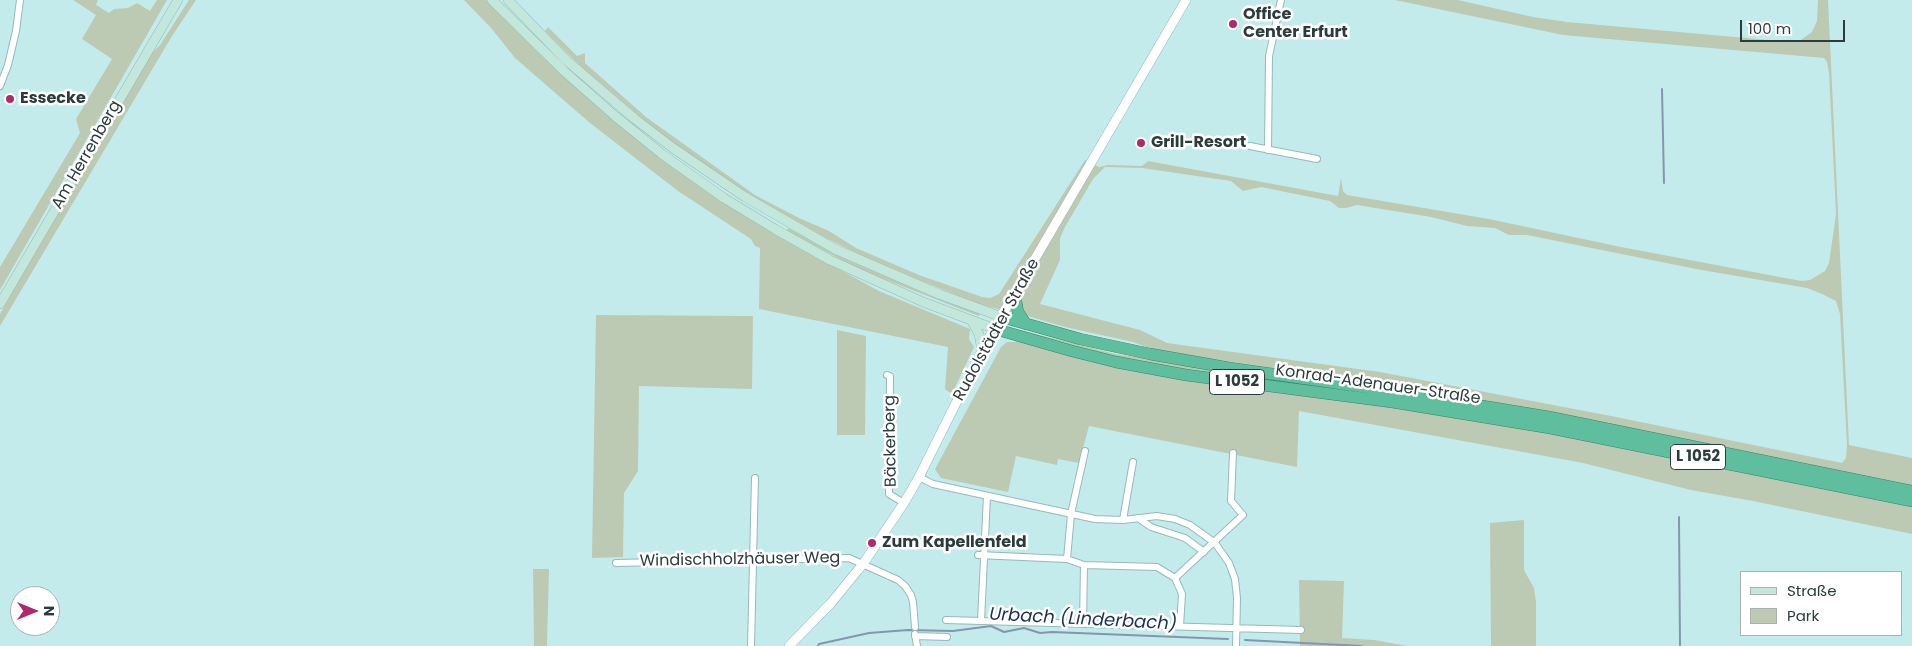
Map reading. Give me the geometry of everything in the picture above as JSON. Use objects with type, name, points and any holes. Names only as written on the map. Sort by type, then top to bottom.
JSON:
[{"type":"highway","points":[[1015,296],[1018,312],[1026,324]]},
{"type":"highway","name":"Konrad-Adenauer-Straße","points":[[1002,317],[1080,339],[1150,354],[1230,368],[1395,391],[1550,417],[1912,491]]},
{"type":"highway","name":"Konrad-Adenauer-Straße","points":[[995,329],[1072,352],[1116,362],[1186,375],[1392,402],[1550,428],[1912,502]]},
{"type":"main road","name":"Konrad-Adenauer-Straße","points":[[492,0],[564,71],[615,116],[662,154],[724,198],[830,260],[923,302],[995,329]]},
{"type":"main road","name":"Konrad-Adenauer-Straße","points":[[508,0],[566,60],[628,114],[673,148],[745,197],[835,248],[939,294],[1002,317]]},
{"type":"main road","name":"Am Herrenberg","points":[[0,304],[178,2]]},
{"type":"main road","points":[[970,320],[980,334],[982,351]]},
{"type":"street","points":[[0,86],[8,65],[16,31],[20,0]]},
{"type":"street","name":"Rudolstädter Straße","points":[[789,646],[819,615],[863,564],[904,503],[982,351],[1186,0]]},
{"type":"street","points":[[1268,150],[1269,56],[1281,0]]},
{"type":"street","points":[[1250,146],[1317,159]]},
{"type":"street","name":"Bäckerberg","points":[[887,376],[890,376],[889,494],[904,503]]},
{"type":"street","points":[[1067,559],[1071,514],[1085,452]]},
{"type":"street","points":[[1175,578],[1244,515],[1230,501],[1233,453]]},
{"type":"street","points":[[1123,520],[1134,462]]},
{"type":"street","points":[[919,477],[933,484],[1095,519],[1123,520],[1157,516],[1174,519],[1197,529],[1215,542],[1235,579],[1237,598],[1236,646]]},
{"type":"street","points":[[751,646],[755,478]]},
{"type":"street","points":[[981,621],[981,555],[987,496]]},
{"type":"street","points":[[1138,518],[1151,527],[1185,538],[1204,552]]},
{"type":"street","points":[[981,555],[1067,559],[1084,565],[1157,567],[1175,578],[1182,594],[1180,626]]},
{"type":"street","name":"Windischholzhäuser Weg","points":[[616,563],[844,558],[854,560],[898,580],[905,586],[913,602],[917,646]]},
{"type":"street","points":[[1083,623],[1084,565]]},
{"type":"street","points":[[946,620],[1301,630]]},
{"type":"street","points":[[915,632],[947,637]]},
{"type":"green space","points":[[73,0],[98,0],[96,5],[109,13],[114,9],[128,8],[137,3],[150,11],[157,0],[167,0],[0,290],[0,267],[80,133],[76,119],[112,59],[82,39],[96,15]]},
{"type":"green space","points":[[189,0],[196,0],[172,36],[0,326],[0,314],[47,230],[150,55],[160,45]]},
{"type":"green space","points":[[464,0],[486,0],[542,56],[594,103],[720,200],[769,231],[879,291],[970,329],[969,339],[974,347],[952,394],[945,389],[948,347],[759,309],[760,248],[755,246],[751,239],[678,191],[590,123],[515,58],[492,29]]},
{"type":"green space","points":[[1395,0],[1458,0],[1533,17],[1567,22],[1798,42],[1812,32],[1817,21],[1818,0],[1828,0],[1849,445],[1912,458],[1912,487],[1568,416],[1443,393],[1149,348],[1133,342],[1065,327],[982,305],[876,263],[822,236],[757,199],[658,132],[581,67],[545,31],[548,27],[577,56],[585,53],[585,63],[646,117],[755,195],[829,231],[856,248],[919,275],[982,297],[990,298],[999,294],[1085,160],[1099,167],[1108,165],[1142,166],[1148,161],[1338,196],[1341,178],[1343,191],[1347,195],[1489,219],[1621,247],[1802,281],[1810,280],[1825,271],[1829,263],[1836,214],[1829,73],[1827,62],[1824,58],[1563,35]],"holes":[[[1105,167],[1142,168],[1231,181],[1243,191],[1261,187],[1330,201],[1339,208],[1357,205],[1431,217],[1467,226],[1495,228],[1509,235],[1527,235],[1696,269],[1807,288],[1822,294],[1836,301],[1840,314],[1847,445],[1846,458],[1842,463],[1380,372],[1167,343],[1140,330],[1040,304],[1060,260],[1060,238],[1093,179]]]},
{"type":"green space","points":[[788,228],[848,259],[980,313],[979,316],[861,270],[786,231]]},
{"type":"green space","points":[[596,315],[753,316],[752,389],[639,386],[638,471],[624,493],[623,557],[592,558]]},
{"type":"green space","points":[[837,330],[866,336],[865,435],[837,435]]},
{"type":"green space","points":[[1020,330],[1116,354],[1377,393],[1377,395],[1189,371],[1122,359],[1019,332]]},
{"type":"green space","points":[[1017,340],[1330,397],[1537,429],[1912,506],[1912,534],[1691,490],[1583,463],[1299,411],[1297,467],[1089,426],[1079,463],[1058,459],[1057,465],[1016,456],[1008,492],[941,478],[935,469],[1001,347],[1007,342],[1015,342]]},
{"type":"green space","points":[[1524,520],[1524,570],[1534,588],[1536,602],[1536,646],[1491,646],[1490,523]]},
{"type":"green space","points":[[533,569],[549,569],[547,646],[534,646]]},
{"type":"green space","points":[[1299,580],[1344,581],[1342,638],[1374,640],[1407,646],[1300,646]]},
{"type":"waterway","points":[[1662,89],[1664,183]]},
{"type":"waterway","points":[[1679,517],[1680,646]]},
{"type":"waterway","name":"Urbach (Linderbach)","points":[[818,646],[819,644],[869,633],[908,630],[953,631],[991,626],[1004,632],[1024,628],[1040,633],[1228,639]]},
{"type":"waterway","name":"Urbach (Linderbach)","points":[[1245,640],[1362,646]]},
{"type":"place","name":"Office Center Erfurt","points":[[1233,24]]},
{"type":"place","name":"Essecke","points":[[10,99]]},
{"type":"place","name":"Grill-Resort","points":[[1141,143]]},
{"type":"place","name":"Zum Kapellenfeld","points":[[872,543]]}]
